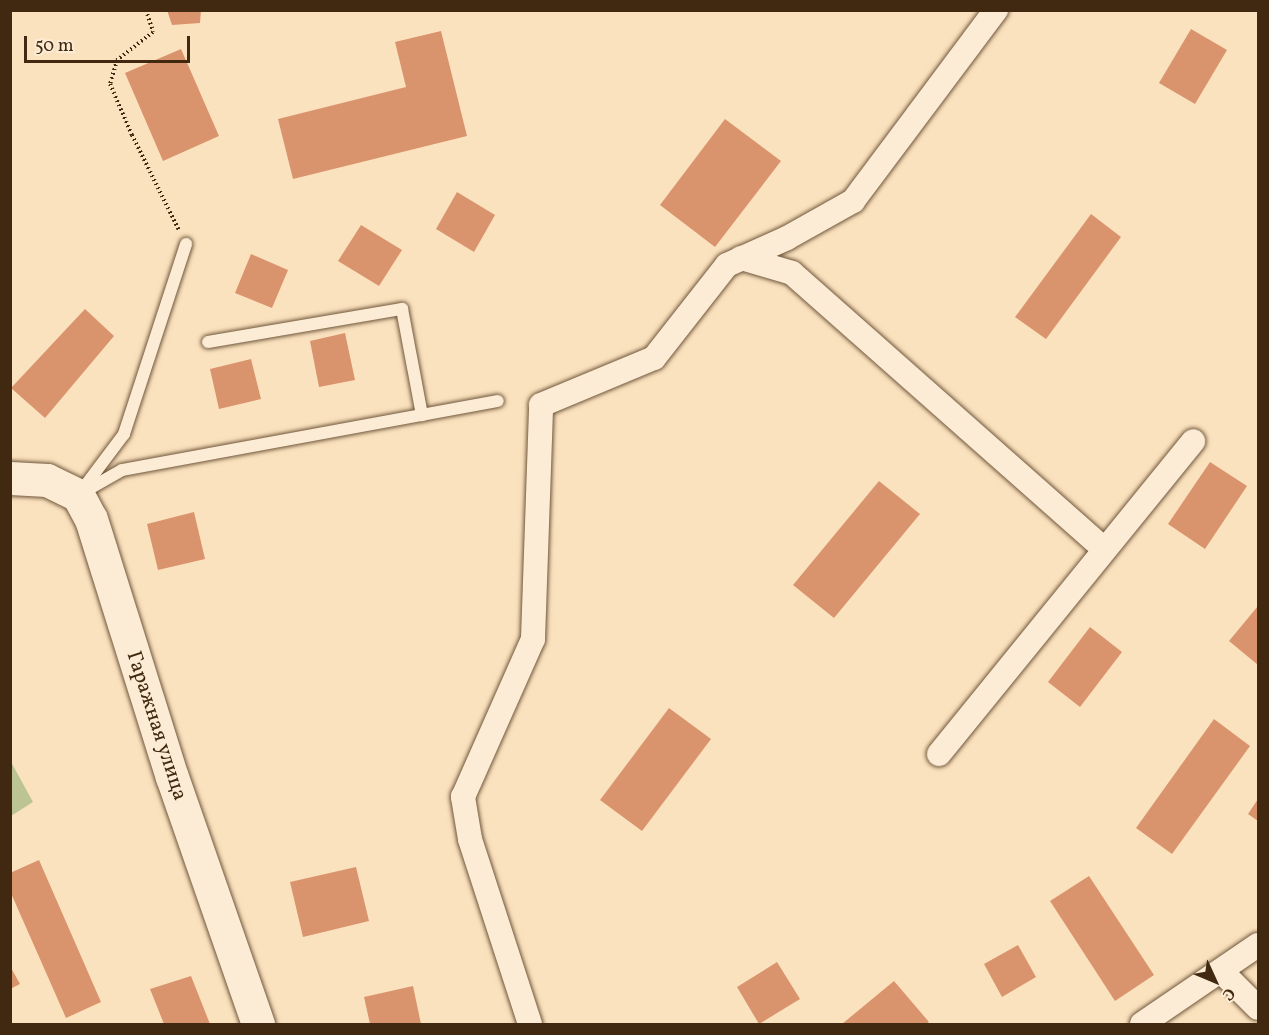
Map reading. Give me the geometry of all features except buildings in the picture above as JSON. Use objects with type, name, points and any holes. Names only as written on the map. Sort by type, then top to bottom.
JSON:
[{"type":"street","points":[[530,1024],[470,839],[463,797],[533,639],[541,405],[654,358],[727,265],[788,238],[853,201],[996,10]]},
{"type":"street","points":[[741,258],[792,273],[1104,549]]},
{"type":"street","points":[[939,754],[1193,441]]},
{"type":"street","points":[[33,476],[78,495]]},
{"type":"street","name":"Гаражная улица","points":[[78,495],[91,519],[105,558],[168,766],[258,1024]]},
{"type":"street","points":[[1142,1024],[1258,945]]},
{"type":"street","points":[[1221,971],[1258,1008]]},
{"type":"lane","points":[[78,495],[124,434],[186,244]]},
{"type":"lane","points":[[208,342],[402,309],[422,414]]},
{"type":"lane","points":[[78,495],[122,470],[498,401]]},
{"type":"path","points":[[146,10],[153,32],[117,60],[110,84],[132,135],[186,244]]},
{"type":"green space","points":[[11,762],[33,802],[10,816]]}]
